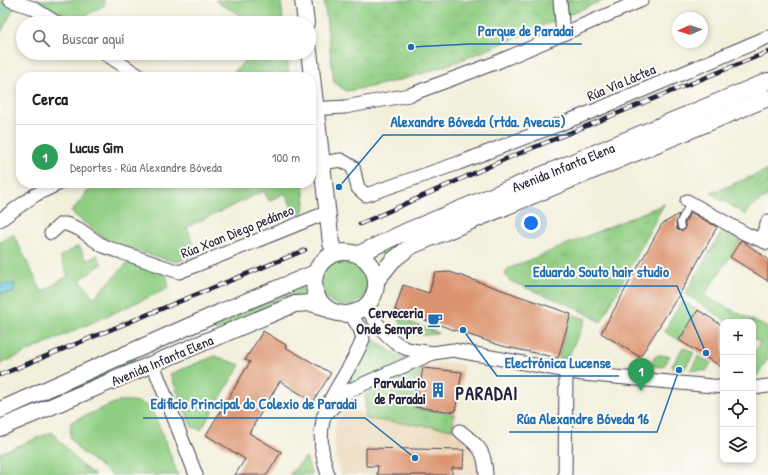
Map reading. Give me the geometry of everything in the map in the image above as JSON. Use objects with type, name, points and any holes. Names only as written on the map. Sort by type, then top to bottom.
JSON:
[{"type":"street","points":[[10,0],[33,8],[46,16]]},
{"type":"street","points":[[303,0],[305,16]]},
{"type":"street","points":[[560,0],[563,34]]},
{"type":"street","points":[[316,109],[345,106],[409,94],[495,63],[642,0]]},
{"type":"street","name":"Rúa Vía Láctea","points":[[322,163],[341,160],[353,167],[358,188],[366,195],[459,164],[594,111],[768,36]]},
{"type":"street","points":[[115,60],[133,72]]},
{"type":"street","points":[[310,60],[310,72]]},
{"type":"street","name":"Avenida Infanta Elena","points":[[359,254],[405,232],[768,81]]},
{"type":"street","name":"Avenida Infanta Elena","points":[[376,281],[393,260],[411,246],[768,98]]},
{"type":"street","points":[[316,127],[322,163],[331,243],[335,253]]},
{"type":"street","points":[[0,220],[35,195],[50,188]]},
{"type":"street","points":[[689,202],[746,234],[764,241],[768,221]]},
{"type":"street","name":"Rúa Xoan Diego pedáneo","points":[[51,233],[61,224],[66,224],[79,229],[103,246],[179,272],[328,212]]},
{"type":"street","points":[[344,251],[359,254],[370,263],[374,271],[376,290],[372,299],[366,306],[356,312],[334,312],[325,307],[314,292],[315,273],[319,264],[335,253],[344,251]]},
{"type":"street","name":"Avenida Infanta Elena","points":[[0,410],[220,312],[315,273]]},
{"type":"street","name":"Avenida Infanta Elena","points":[[0,428],[295,304],[310,303],[325,307]]},
{"type":"street","points":[[366,306],[371,316],[392,339],[405,348],[433,353]]},
{"type":"street","points":[[328,475],[320,438],[323,417],[327,404],[363,339],[360,329],[350,313]]},
{"type":"street","points":[[323,417],[350,390],[433,353],[453,350],[465,351],[498,360],[566,372],[720,386]]},
{"type":"street","points":[[153,364],[196,475]]},
{"type":"street","points":[[565,475],[566,372]]},
{"type":"street","points":[[756,388],[768,386]]},
{"type":"street","points":[[460,431],[480,448],[485,459],[486,475]]},
{"type":"lane","points":[[681,227],[680,222],[689,202]]},
{"type":"shaded area","points":[[452,362],[463,366],[463,383],[453,434],[463,437],[480,461],[481,475],[341,475],[336,458],[334,437],[336,424],[344,410],[364,412],[365,394],[422,366]]},
{"type":"green space","points":[[0,0],[16,5],[0,34]]},
{"type":"green space","points":[[25,0],[104,0],[105,5],[85,16],[55,16]]},
{"type":"green space","points":[[215,0],[281,0],[282,16],[239,16],[239,14]]},
{"type":"green space","points":[[324,0],[604,0],[509,41],[445,66],[379,85],[346,91],[334,82]]},
{"type":"green space","points":[[244,60],[288,60],[289,72],[234,72],[244,62]]},
{"type":"green space","points":[[768,170],[768,197],[756,204],[746,215],[711,193]]},
{"type":"green space","points":[[94,188],[303,188],[305,204],[302,213],[295,214],[285,193],[269,201],[264,191],[187,227],[197,255],[176,262],[111,244],[71,212],[88,191]]},
{"type":"green space","points":[[664,204],[601,322],[574,307],[510,281],[505,274],[508,269]]},
{"type":"green space","points":[[724,228],[741,240],[704,296],[750,319],[723,319],[685,294]]},
{"type":"green space","points":[[13,234],[42,292],[68,276],[60,256],[79,246],[87,261],[97,255],[102,264],[80,280],[94,298],[129,261],[166,273],[169,288],[0,364],[0,242]]},
{"type":"green space","points":[[399,241],[401,244],[385,259],[379,252]]},
{"type":"green space","points":[[345,258],[354,260],[362,265],[367,273],[369,282],[367,291],[362,299],[354,304],[345,306],[336,304],[328,299],[323,291],[321,282],[323,273],[328,265],[336,260]]},
{"type":"green space","points":[[302,287],[304,296],[216,331],[213,324]]},
{"type":"green space","points":[[682,301],[698,310],[679,340],[664,331]]},
{"type":"green space","points":[[571,314],[586,319],[567,359],[558,358]]},
{"type":"green space","points":[[397,317],[438,333],[425,335],[414,334],[405,328]]},
{"type":"green space","points":[[756,322],[768,328],[768,358],[758,375],[756,375],[756,349],[760,343],[756,340]]},
{"type":"green space","points":[[370,340],[375,340],[393,353],[408,359],[340,393]]},
{"type":"green space","points":[[683,347],[694,353],[684,370],[674,369],[672,366]]},
{"type":"green space","points":[[658,355],[670,356],[663,367],[650,366],[654,358]]},
{"type":"green space","points":[[215,356],[240,365],[201,430],[192,427],[170,374]]},
{"type":"green space","points":[[699,356],[711,363],[706,371],[690,370]]},
{"type":"green space","points":[[135,357],[138,363],[0,424],[0,418]]},
{"type":"green space","points":[[422,367],[418,383],[415,384],[414,388],[417,392],[413,408],[454,414],[452,429],[366,419],[365,394]]},
{"type":"green space","points":[[119,401],[133,401],[141,403],[151,410],[160,427],[178,475],[112,475],[79,450],[70,437],[71,422]]},
{"type":"green space","points":[[52,432],[81,465],[95,475],[0,475],[0,453]]},
{"type":"green space","points":[[306,457],[312,475],[289,475]]},
{"type":"water","points":[[0,284],[15,284],[14,293],[0,294]]},
{"type":"building","points":[[690,212],[717,227],[682,290],[640,357],[601,333],[662,224],[679,214],[676,223],[677,230],[682,231],[685,229],[685,223]]},
{"type":"building","points":[[741,240],[768,259],[768,281],[730,257]]},
{"type":"building","points":[[450,272],[571,314],[558,358],[502,346],[395,310],[403,285],[429,293],[435,273]]},
{"type":"building","points":[[698,310],[720,324],[720,366],[679,340]]},
{"type":"building","points":[[263,331],[286,345],[285,347],[331,373],[313,402],[280,381],[249,433],[281,452],[267,475],[235,475],[245,459],[206,435],[250,362],[245,360]]},
{"type":"building","name":"Parvulario de Paradai","points":[[423,368],[462,372],[455,412],[415,407],[418,391],[414,388],[421,379]]},
{"type":"building","points":[[366,448],[464,450],[463,468],[452,468],[452,475],[377,475],[378,466],[366,466]]},
{"type":"waterway","points":[[0,9],[5,11]]},
{"type":"railway","points":[[360,224],[508,158],[768,52]]},
{"type":"railway","points":[[0,375],[305,250]]},
{"type":"place","name":"Parque de Paradai","points":[[411,47]]},
{"type":"place","name":"Alexandre Bóveda (rtda. Avecus)","points":[[339,187]]},
{"type":"place","name":"Cerveceria Onde Sempre","points":[[435,320]]},
{"type":"place","name":"Electrónica Lucense","points":[[463,330]]},
{"type":"place","name":"Eduardo Souto hair studio","points":[[706,353]]},
{"type":"place","name":"Rúa Alexandre Bóveda 16","points":[[679,370]]},
{"type":"place","name":"Parvulario de Paradai","points":[[438,390]]},
{"type":"place","name":"Lucus Gim","points":[[641,391]]},
{"type":"place","name":"Edificio Principal do Colexio de Paradai","points":[[415,458]]},
{"type":"district","name":"PARADAI","points":[[487,393]]}]
